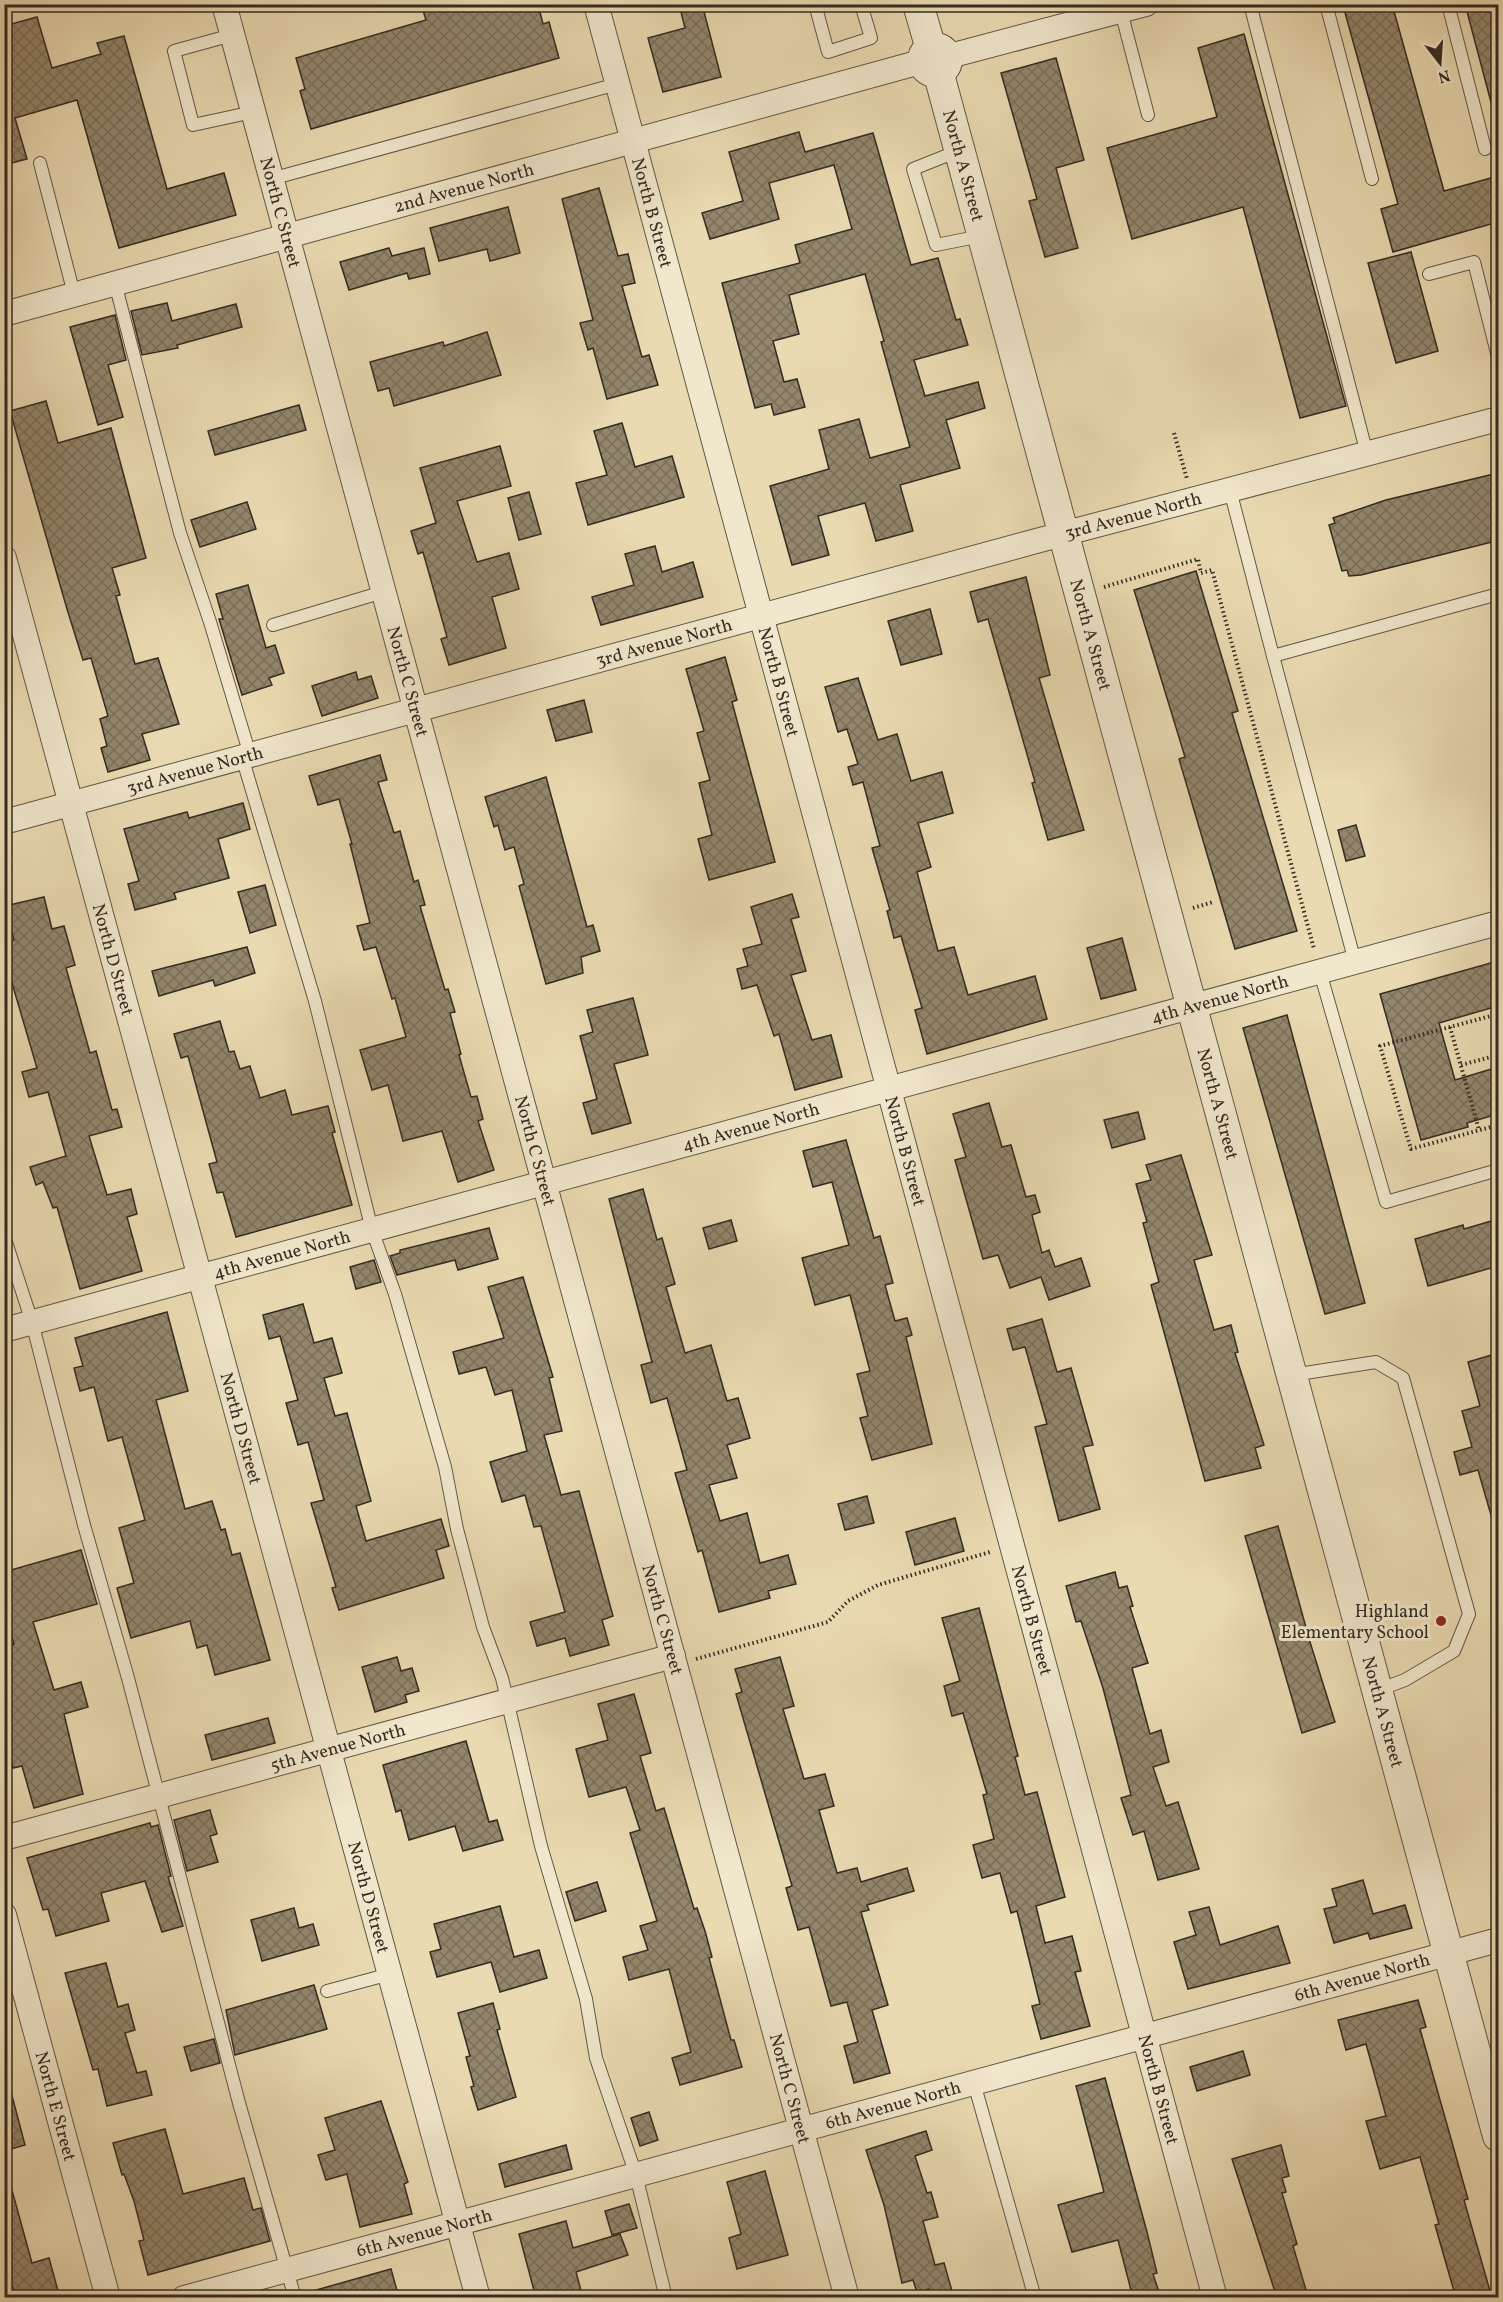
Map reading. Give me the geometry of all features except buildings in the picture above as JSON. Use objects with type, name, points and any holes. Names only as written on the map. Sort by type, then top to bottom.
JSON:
[{"type":"street","name":"North C Street","points":[[224,4],[544,1183],[683,1658],[847,2298]]},
{"type":"street","name":"North B Street","points":[[596,4],[1215,2298]]},
{"type":"street","name":"2nd Avenue North","points":[[5,312],[935,60],[1078,13],[1121,11],[1146,4]]},
{"type":"street","name":"North A Street","points":[[920,5],[1498,2136]]},
{"type":"street","name":"3rd Avenue North","points":[[4,822],[1062,534],[1498,419]]},
{"type":"street","name":"North D Street","points":[[4,558],[478,2298]]},
{"type":"street","name":"4th Avenue North","points":[[4,1330],[1320,972],[1353,954],[1498,923]]},
{"type":"street","name":"5th Avenue North","points":[[4,1838],[508,1701],[683,1658]]},
{"type":"street","name":"North E Street","points":[[4,1915],[108,2298]]},
{"type":"street","name":"6th Avenue North","points":[[183,2298],[1498,1940]]},
{"type":"lane","points":[[815,4],[828,52],[871,38],[861,4]]},
{"type":"lane","points":[[1250,4],[1367,454]]},
{"type":"lane","points":[[1326,4],[1372,179]]},
{"type":"lane","points":[[1448,4],[1485,149]]},
{"type":"lane","points":[[1121,11],[1148,116]]},
{"type":"lane","points":[[232,35],[174,51],[193,125],[253,112]]},
{"type":"lane","points":[[271,179],[617,84]]},
{"type":"lane","points":[[958,151],[913,169],[936,245],[981,236]]},
{"type":"lane","points":[[40,164],[74,294]]},
{"type":"lane","points":[[1430,274],[1474,262],[1498,357]]},
{"type":"lane","points":[[115,283],[180,533],[210,622],[315,1001],[372,1230],[395,1294],[446,1467],[457,1529],[474,1594],[508,1701],[541,1846],[586,1999],[596,2058],[636,2175],[666,2298]]},
{"type":"lane","points":[[1230,490],[1353,954]]},
{"type":"lane","points":[[273,626],[384,592]]},
{"type":"lane","points":[[1273,656],[1498,594]]},
{"type":"lane","points":[[1320,972],[1386,1202],[1498,1170]]},
{"type":"lane","points":[[4,1236],[32,1322],[157,1797],[295,2298]]},
{"type":"lane","points":[[1291,1375],[1376,1362],[1403,1378],[1418,1427],[1469,1614],[1454,1651],[1405,1680],[1377,1690]]},
{"type":"lane","points":[[327,1991],[390,1974]]},
{"type":"lane","points":[[974,2083],[1035,2298]]},
{"type":"path","points":[[1174,433],[1188,482]]},
{"type":"path","points":[[1103,587],[1198,559],[1201,573],[1212,570],[1316,956],[1353,954]]},
{"type":"path","points":[[1191,909],[1213,902]]},
{"type":"path","points":[[1498,1014],[1380,1046],[1411,1149],[1498,1125]]},
{"type":"path","points":[[1450,1027],[1479,1130]]},
{"type":"path","points":[[1461,1065],[1498,1054]]},
{"type":"path","points":[[683,1658],[828,1622],[848,1600],[878,1585],[996,1550]]},
{"type":"place","name":"Highland Elementary School","points":[[1441,1621]]}]
